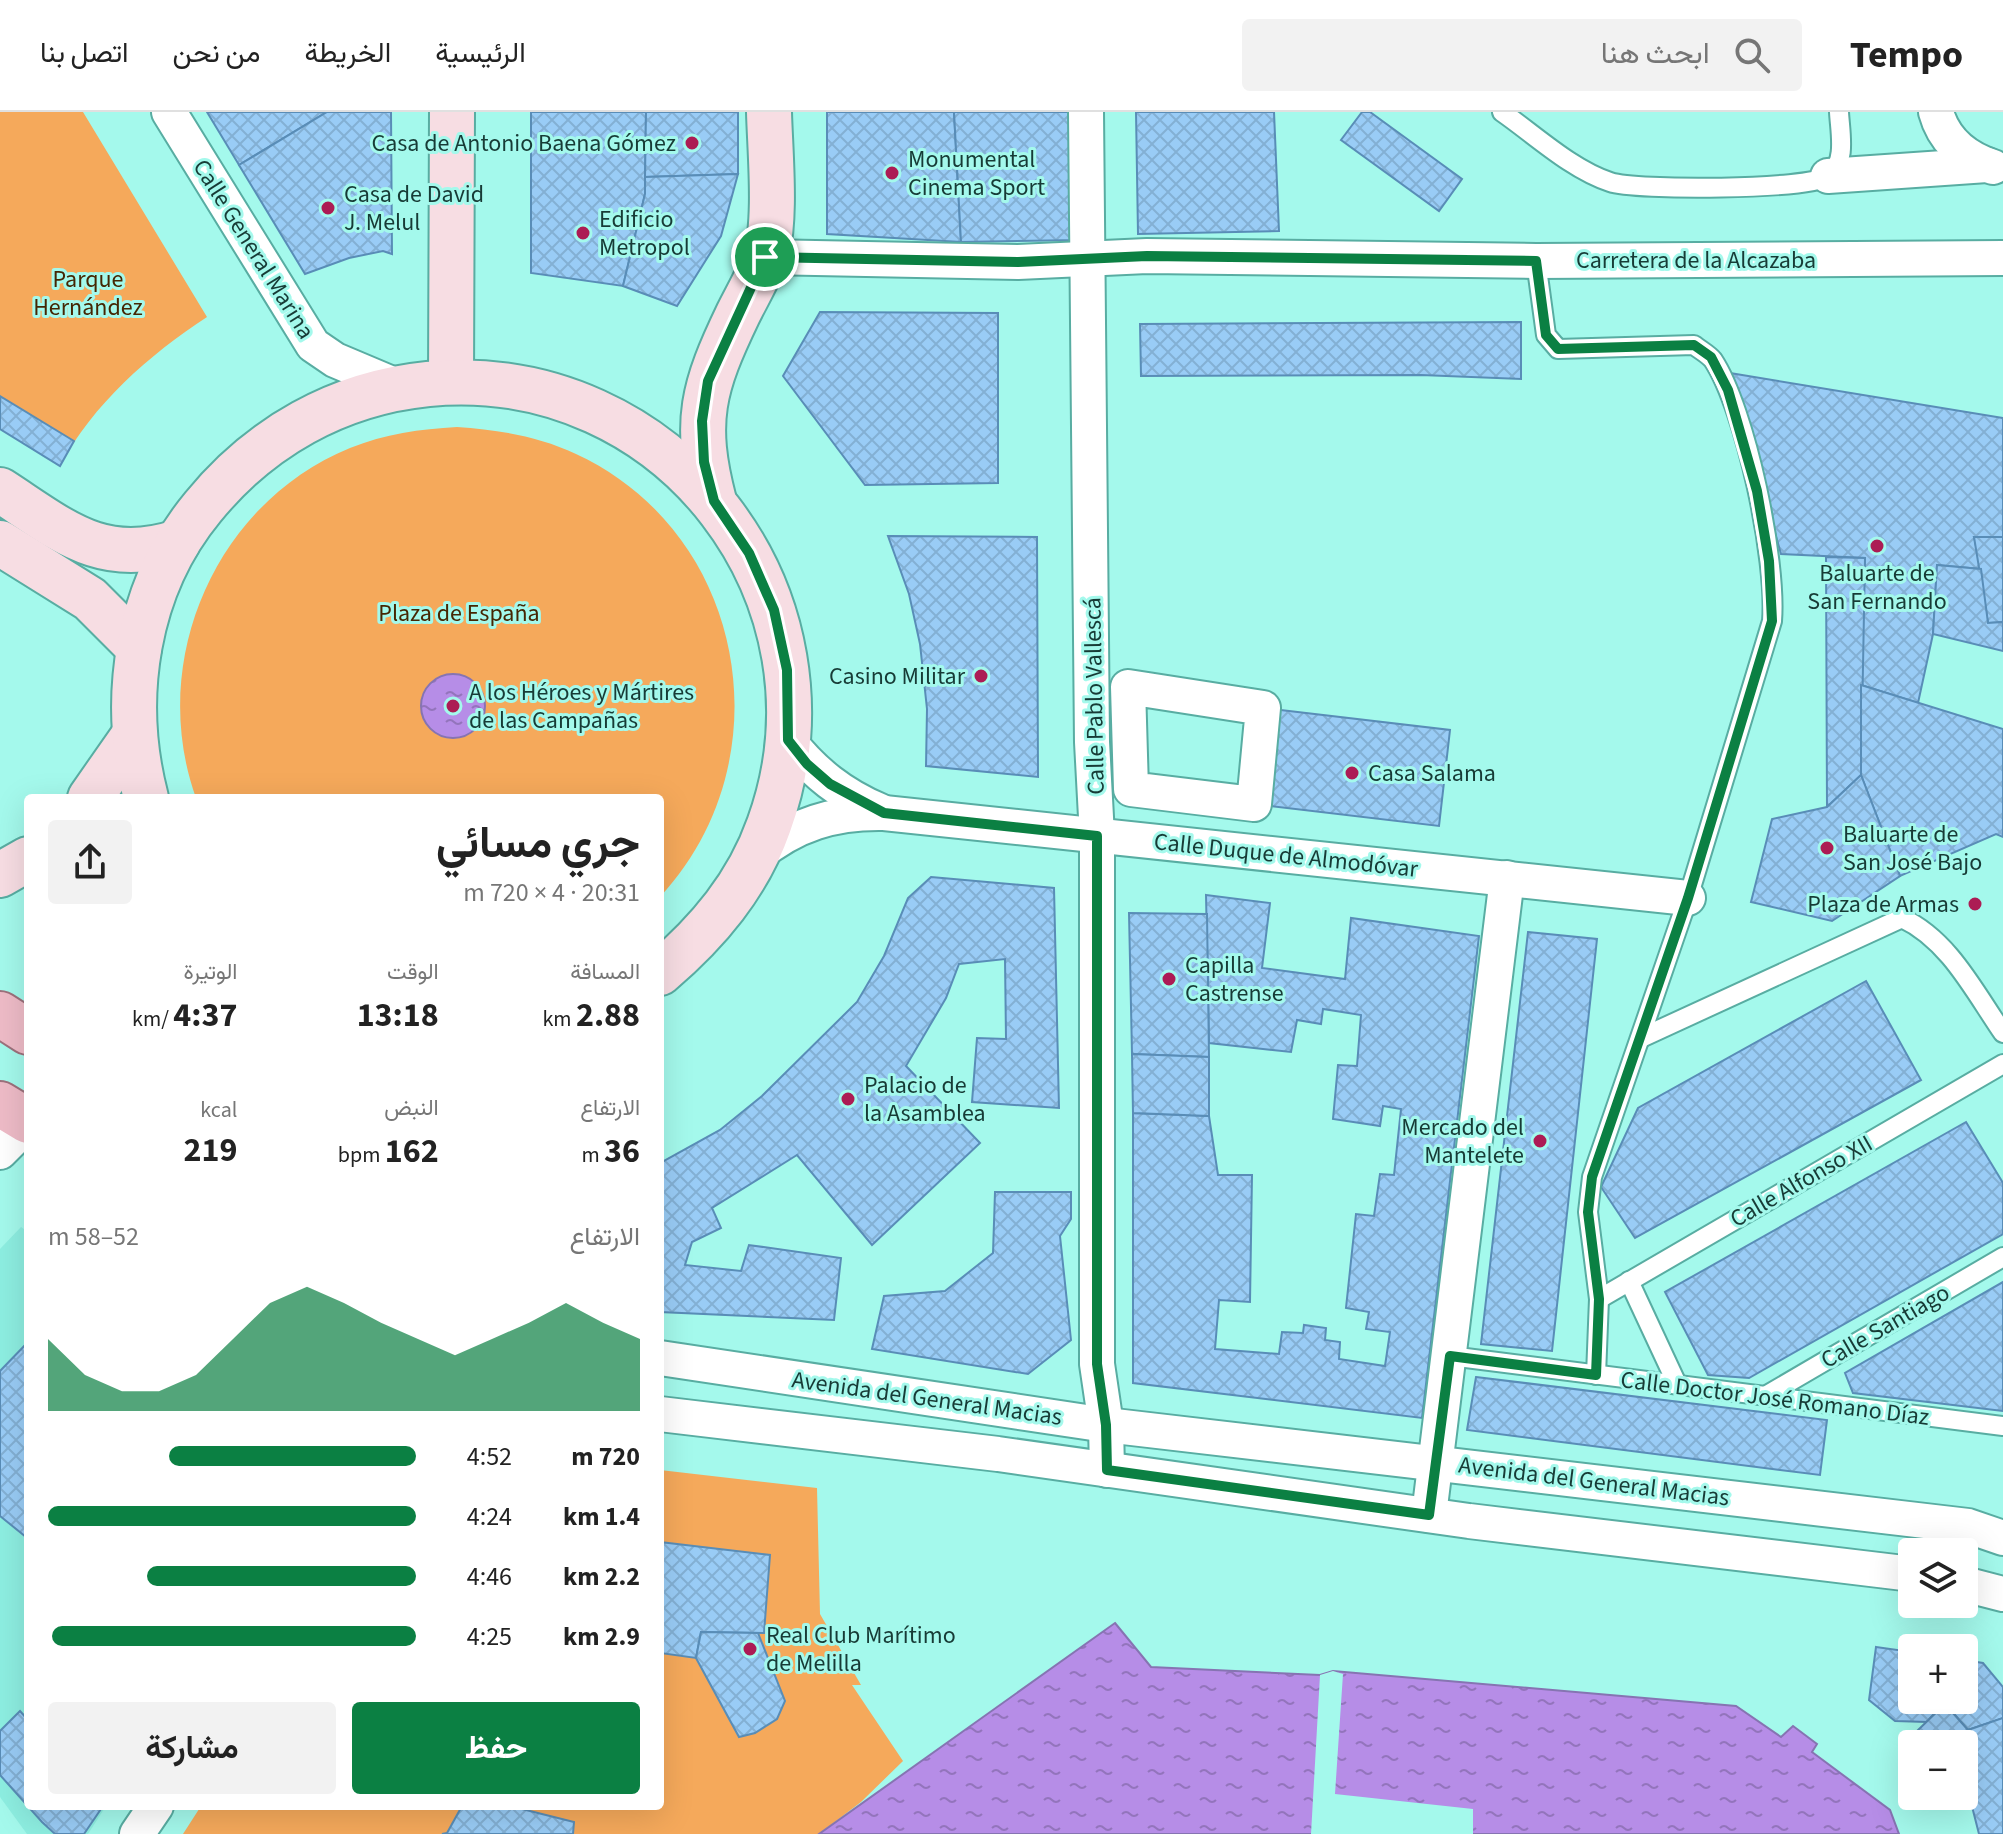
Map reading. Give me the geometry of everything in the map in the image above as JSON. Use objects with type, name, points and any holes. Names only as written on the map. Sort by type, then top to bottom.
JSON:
[{"type":"main road","points":[[451,382],[452,112]]},
{"type":"main road","points":[[714,501],[704,462],[702,435],[708,381],[765,257],[770,200],[769,112]]},
{"type":"main road","points":[[145,794],[134,735],[133,691],[139,648],[154,593],[178,542],[220,487],[267,445],[317,414],[399,387],[451,382],[523,388],[595,411],[660,450],[714,501],[749,553],[774,610],[787,670],[788,740],[778,799],[756,856],[725,908],[664,969]]},
{"type":"main road","points":[[0,490],[74,538],[124,553],[152,551],[178,542]]},
{"type":"main road","points":[[0,543],[90,599],[139,648]]},
{"type":"main road","points":[[93,794],[134,735]]},
{"type":"main road","points":[[0,875],[24,861]]},
{"type":"main road","points":[[0,1014],[24,1029]]},
{"type":"main road","points":[[0,1104],[24,1119]]},
{"type":"street","name":"Calle General Marina","points":[[169,112],[313,345],[335,360],[399,387]]},
{"type":"street","name":"Calle Pablo Vallescá","points":[[1086,112],[1092,742],[1097,836],[1097,1364],[1106,1425],[1107,1470]]},
{"type":"street","points":[[1936,112],[1948,140],[1964,154],[1995,168]]},
{"type":"street","points":[[1828,176],[1995,168]]},
{"type":"street","name":"Carretera de la Alcazaba","points":[[765,257],[1087,260],[1147,256],[1536,261],[2003,258]]},
{"type":"street","points":[[1128,687],[1263,708],[1254,804],[1165,793],[1131,789],[1128,687]]},
{"type":"street","name":"Calle Duque de Almodóvar","points":[[788,740],[807,764],[830,784],[884,813]]},
{"type":"street","points":[[1162,841],[1165,793]]},
{"type":"street","name":"Calle Duque de Almodóvar","points":[[756,856],[802,825],[856,812],[884,813],[1688,898]]},
{"type":"street","points":[[1429,1515],[1507,878]]},
{"type":"street","points":[[0,1152],[24,1126]]},
{"type":"street","name":"Avenida del General Macias","points":[[664,1359],[1106,1425],[1968,1526],[2003,1538]]},
{"type":"street","name":"Avenida del General Macias","points":[[664,1415],[1107,1470],[1429,1515],[1898,1572]]},
{"type":"street","points":[[1978,1588],[2003,1594]]},
{"type":"street","points":[[137,1834],[153,1810]]},
{"type":"lane","points":[[1502,112],[1587,172],[1629,187],[1792,186],[1828,176],[1840,161],[1839,112]]},
{"type":"lane","points":[[1536,261],[1546,335],[1558,349],[1694,345],[1711,357],[1728,390],[1757,491],[1769,561],[1772,621],[1688,898],[1592,1177],[1588,1212],[1599,1299],[1596,1375]]},
{"type":"lane","points":[[1641,1038],[1902,918],[1925,928],[1950,955],[2003,1033]]},
{"type":"lane","name":"Calle Alfonso XII","points":[[1599,1299],[2003,1064]]},
{"type":"lane","name":"Calle Santiago","points":[[1767,1395],[2003,1257]]},
{"type":"lane","points":[[1629,1281],[1677,1384]]},
{"type":"lane","name":"Calle Doctor José Romano Díaz","points":[[1450,1356],[2003,1426]]},
{"type":"shaded area","points":[[21,1227],[24,1229],[24,1810],[103,1810],[88,1834],[27,1834],[0,1797],[0,1249]]},
{"type":"green space","name":"Parque Hernández","points":[[0,112],[83,112],[207,317],[124,382],[73,443],[60,466],[0,429]]},
{"type":"green space","name":"Plaza de España","points":[[457,427],[503,432],[533,438],[576,454],[634,490],[679,537],[711,593],[730,654],[734,717],[724,781],[700,842],[664,892],[664,794],[195,794],[183,746],[180,694],[188,642],[204,593],[229,547],[262,507],[303,473],[350,448],[376,439]]},
{"type":"green space","name":"Real Club Marítimo de Melilla","points":[[664,1470],[817,1488],[820,1614],[861,1685],[852,1685],[903,1761],[861,1802],[819,1834],[183,1834],[198,1810],[664,1810]]},
{"type":"water","points":[[453,674],[471,680],[479,688],[485,706],[479,724],[471,732],[453,738],[435,732],[427,724],[421,706],[427,688],[435,680]]},
{"type":"water","points":[[1115,1623],[1151,1667],[1320,1675],[1333,1671],[1736,1706],[1781,1737],[1793,1726],[1817,1744],[1812,1752],[1890,1810],[1899,1834],[819,1834]]},
{"type":"pier","points":[[1333,1671],[1343,1674],[1335,1794],[1473,1809],[1473,1834],[1311,1834],[1320,1675]]},
{"type":"building","points":[[207,112],[325,112],[325,113],[239,165]]},
{"type":"building","name":"Casa de David J. Melul","points":[[327,112],[391,112],[392,254],[383,251],[349,258],[305,274],[239,165]]},
{"type":"building","name":"Edificio Metropol","points":[[531,112],[646,112],[645,194],[623,286],[531,273]]},
{"type":"building","name":"Casa de Antonio Baena Gómez","points":[[646,112],[738,112],[738,174],[645,177]]},
{"type":"building","name":"Monumental Cinema Sport","points":[[827,112],[954,112],[961,242],[827,234]]},
{"type":"building","points":[[954,112],[1079,112],[1079,240],[961,242]]},
{"type":"building","points":[[1136,112],[1274,112],[1279,231],[1138,234]]},
{"type":"building","points":[[1362,112],[1370,112],[1462,179],[1439,211],[1341,140]]},
{"type":"building","points":[[738,174],[721,236],[677,306],[623,286],[645,194],[645,177]]},
{"type":"building","points":[[820,312],[998,313],[998,483],[865,485],[783,376]]},
{"type":"building","points":[[1521,322],[1521,379],[1421,375],[1141,376],[1140,324]]},
{"type":"building","name":"Baluarte de San Fernando","points":[[1730,373],[2003,418],[2003,537],[1974,537],[1981,569],[1937,565],[1933,634],[1918,703],[1861,685],[1865,558],[1781,554]]},
{"type":"building","points":[[0,396],[74,441],[60,466],[0,429]]},
{"type":"building","name":"Casino Militar","points":[[888,536],[1037,537],[1038,777],[926,766],[927,709],[920,644],[909,594]]},
{"type":"building","points":[[1974,537],[2003,537],[2003,622],[1988,623]]},
{"type":"building","points":[[1826,557],[1865,558],[1861,775],[1827,807]]},
{"type":"building","points":[[1937,565],[1981,569],[1988,623],[2003,622],[2003,651],[1933,634]]},
{"type":"building","points":[[1861,685],[2003,729],[2003,837],[1996,834],[1900,876],[1861,775]]},
{"type":"building","name":"Casa Salama","points":[[1263,708],[1450,730],[1439,826],[1254,804]]},
{"type":"building","name":"Baluarte de San José Bajo","points":[[1861,775],[1900,876],[1832,921],[1751,902],[1772,819],[1827,807]]},
{"type":"building","name":"Palacio de la Asamblea","points":[[931,877],[1054,888],[1059,1108],[972,1102],[977,1038],[1006,1039],[1005,959],[959,964],[946,998],[906,1066],[980,1143],[872,1245],[797,1155],[712,1208],[721,1228],[692,1242],[685,1265],[741,1271],[749,1245],[841,1258],[834,1320],[664,1312],[664,1161],[720,1130],[762,1096],[857,1002],[884,956],[908,898]]},
{"type":"building","points":[[1206,895],[1270,903],[1262,968],[1345,979],[1351,918],[1479,936],[1422,1418],[1133,1383],[1133,1113],[1209,1116],[1218,1175],[1252,1175],[1250,1302],[1219,1300],[1215,1349],[1279,1354],[1282,1332],[1303,1333],[1304,1325],[1326,1328],[1325,1340],[1340,1342],[1339,1359],[1385,1366],[1390,1332],[1366,1329],[1369,1312],[1346,1308],[1356,1214],[1374,1216],[1380,1174],[1394,1175],[1401,1109],[1383,1106],[1380,1126],[1333,1119],[1338,1065],[1357,1066],[1361,1015],[1323,1009],[1321,1024],[1297,1020],[1291,1052],[1209,1043]]},
{"type":"building","name":"Capilla Castrense","points":[[1129,913],[1207,914],[1209,1057],[1132,1054]]},
{"type":"building","name":"Mercado del Mantelete","points":[[1528,932],[1597,939],[1552,1351],[1481,1344]]},
{"type":"building","points":[[1866,981],[1921,1080],[1635,1238],[1601,1187],[1638,1108]]},
{"type":"building","points":[[1132,1054],[1209,1057],[1209,1116],[1133,1113]]},
{"type":"building","points":[[1966,1122],[2003,1183],[2003,1234],[1749,1378],[1708,1375],[1665,1292]]},
{"type":"building","points":[[995,1192],[1071,1192],[1071,1219],[1060,1236],[1071,1340],[1028,1374],[872,1349],[884,1296],[945,1291],[993,1253]]},
{"type":"building","points":[[2003,1282],[2003,1411],[1853,1393],[1845,1373]]},
{"type":"building","points":[[24,1346],[24,1535],[0,1516],[0,1371]]},
{"type":"building","points":[[1476,1377],[1827,1420],[1820,1475],[1467,1430]]},
{"type":"building","points":[[664,1542],[770,1555],[764,1633],[701,1632],[696,1658],[664,1654]]},
{"type":"building","points":[[701,1632],[758,1633],[785,1701],[777,1719],[755,1733],[739,1737],[696,1658]]},
{"type":"building","points":[[1876,1647],[1898,1650],[1898,1714],[1934,1714],[1927,1722],[1895,1721],[1869,1700]]},
{"type":"building","points":[[1978,1662],[1983,1663],[2003,1687],[2003,1718],[1968,1730],[1954,1714],[1978,1714]]},
{"type":"building","points":[[20,1711],[24,1716],[24,1802],[0,1775],[0,1731]]},
{"type":"building","points":[[1935,1714],[1954,1714],[1968,1730],[1918,1730]]},
{"type":"building","points":[[2003,1718],[2003,1834],[1979,1834],[1973,1810],[1978,1810],[1978,1730],[1968,1730]]},
{"type":"building","points":[[31,1810],[100,1810],[84,1834],[55,1834]]},
{"type":"building","points":[[460,1810],[526,1810],[574,1822],[573,1834],[442,1834],[447,1833]]},
{"type":"place","name":"Casa de Antonio Baena Gómez","points":[[692,143]]},
{"type":"place","name":"Monumental Cinema Sport","points":[[892,173]]},
{"type":"place","name":"Casa de David J. Melul","points":[[328,208]]},
{"type":"place","name":"Edificio Metropol","points":[[583,233]]},
{"type":"place","name":"Baluarte de San Fernando","points":[[1877,546]]},
{"type":"place","name":"Casino Militar","points":[[981,676]]},
{"type":"place","name":"A los Héroes y Mártires de las Campañas","points":[[453,706]]},
{"type":"place","name":"Casa Salama","points":[[1352,773]]},
{"type":"place","name":"Baluarte de San José Bajo","points":[[1827,848]]},
{"type":"place","name":"Plaza de Armas","points":[[1975,904]]},
{"type":"place","name":"Capilla Castrense","points":[[1169,979]]},
{"type":"place","name":"Palacio de la Asamblea","points":[[848,1099]]},
{"type":"place","name":"Mercado del Mantelete","points":[[1540,1141]]},
{"type":"place","name":"Real Club Marítimo de Melilla","points":[[750,1649]]},
{"type":"route","points":[[1147,256],[1536,261],[1546,335],[1558,349],[1694,345],[1711,357],[1728,390],[1757,491],[1769,561],[1772,621],[1688,898],[1592,1177],[1588,1212],[1599,1299],[1596,1375],[1450,1356],[1429,1515],[1107,1470],[1106,1425],[1097,1364],[1097,836],[884,813],[856,801],[830,784],[807,764],[788,740],[789,701],[782,639],[774,610],[749,553],[714,501],[704,462],[702,421],[708,381],[765,257],[1018,262],[1147,256]]}]
